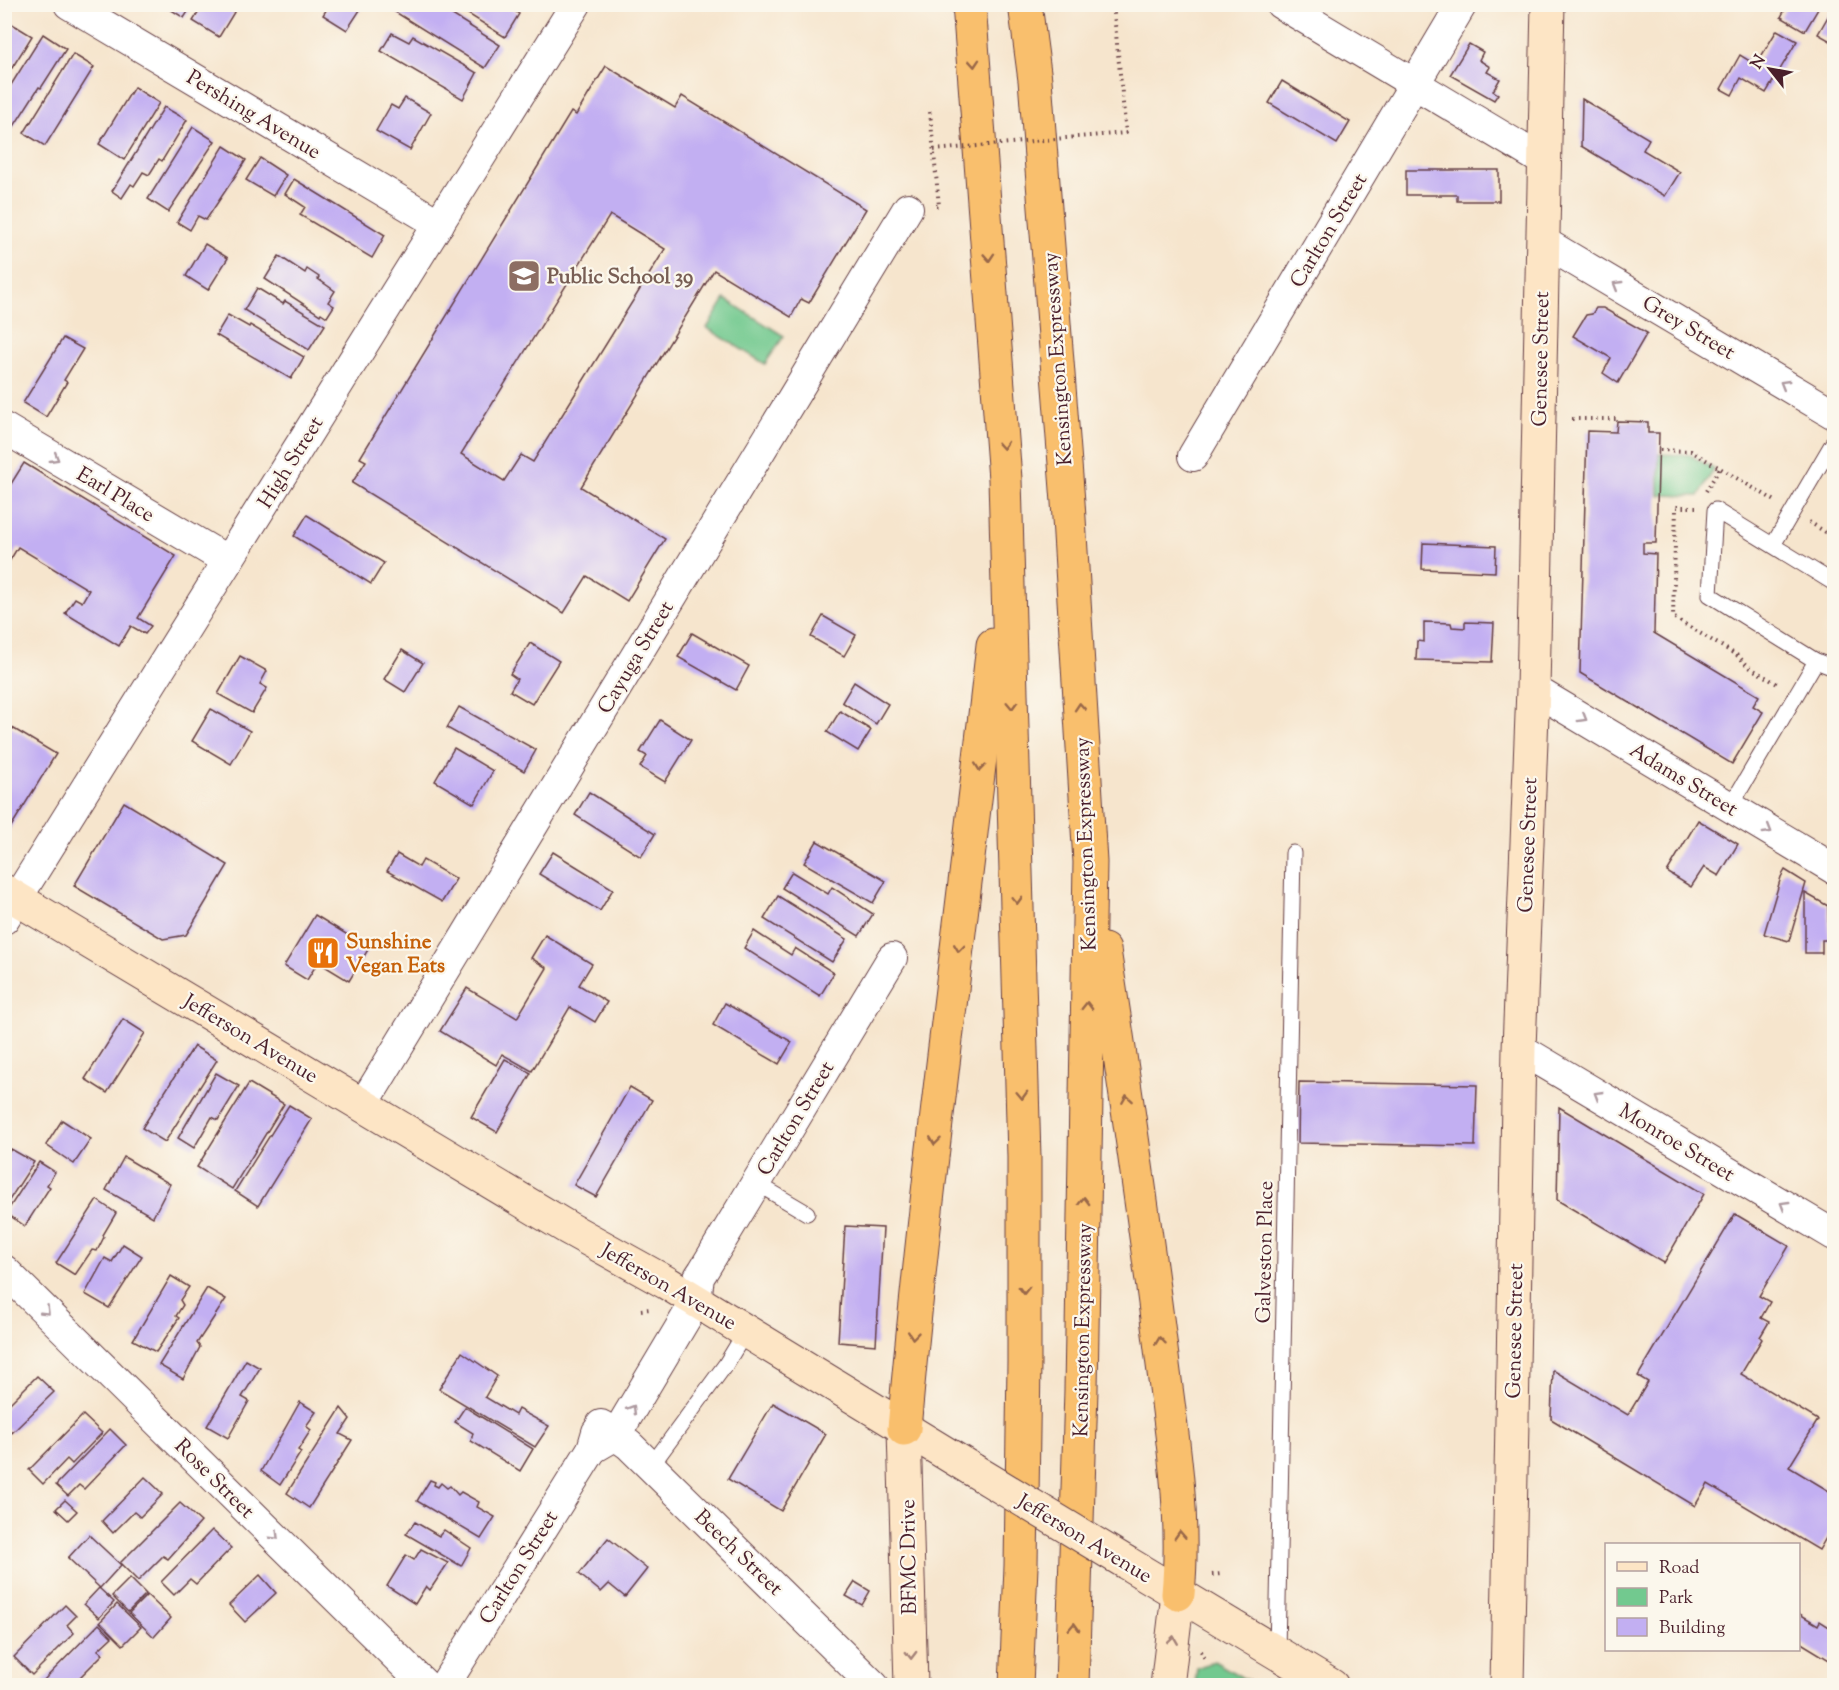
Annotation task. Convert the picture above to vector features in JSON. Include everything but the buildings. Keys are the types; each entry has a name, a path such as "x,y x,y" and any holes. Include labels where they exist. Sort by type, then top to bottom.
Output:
{"highway":[{"path":"969,4 1005,479 1024,1157 1021,1566 1016,1686"},
{"name":"Kensington Expressway","path":"1025,4 1035,80 1068,502 1090,862 1081,1378 1072,1686"},
{"path":"904,1429 925,1227 992,654 1005,479"},
{"path":"1090,862 1136,1156 1176,1471 1181,1557 1178,1594"}],"street":[{"name":"Pershing Avenue","path":"69,4 439,224"},
{"name":"High Street","path":"9,902 228,561 576,4"},
{"path":"1281,4 1545,162"},
{"name":"Carlton Street","path":"1193,456 1462,4"},
{"name":"Genesee Street","path":"1507,1686 1519,1048 1533,689 1548,4"},
{"name":"Cayuga Street","path":"363,1106 908,208"},
{"name":"Grey Street","path":"1542,241 1834,414"},
{"name":"Earl Place","path":"4,428 228,561"},
{"name":"Adams Street","path":"1533,689 1834,869"},
{"name":"Jefferson Avenue","path":"9,902 363,1106 568,1228 692,1290 746,1331 904,1429 1332,1686"},
{"name":"Carlton Street","path":"444,1686 692,1290 892,958"},
{"name":"Monroe Street","path":"1519,1048 1834,1235"},
{"name":"Rose Street","path":"4,1270 426,1686"},
{"name":"BFMC Drive","path":"904,1429 911,1686"},
{"name":"Beech Street","path":"602,1436 629,1445 874,1686"},
{"path":"1167,1686 1178,1594"}],"lane":[{"path":"1773,545 1834,441"},
{"path":"1834,583 1715,510 1710,595 1816,661 1834,668"},
{"path":"1730,807 1816,661"},
{"name":"Galveston Place","path":"1277,1652 1293,852"},
{"path":"756,1183 807,1213"},
{"path":"651,1466 726,1364 746,1331"}],"path":[{"path":"934,150 1126,133 1113,4"},
{"path":"930,112 939,206"},
{"path":"1572,418 1620,419"},
{"path":"1660,450 1691,451 1783,506"},
{"path":"1720,468 1696,508 1676,507 1673,617 1738,656 1749,667 1782,687"},
{"path":"1809,522 1834,537"},
{"path":"6,849 8,857"},
{"path":"641,1310 650,1309"},
{"path":"1212,1575 1221,1574"},
{"path":"1251,1679 1252,1686"}],"green space":[{"path":"725,299 784,336 765,364 707,328"},
{"path":"1659,454 1690,455 1714,469 1699,496 1659,495"},
{"path":"1214,1661 1255,1685 1195,1685 1197,1668"}],"place":[{"name":"Public School 39","path":"524,276"},
{"name":"Sunshine Vegan Eats","path":"323,953"}]}
